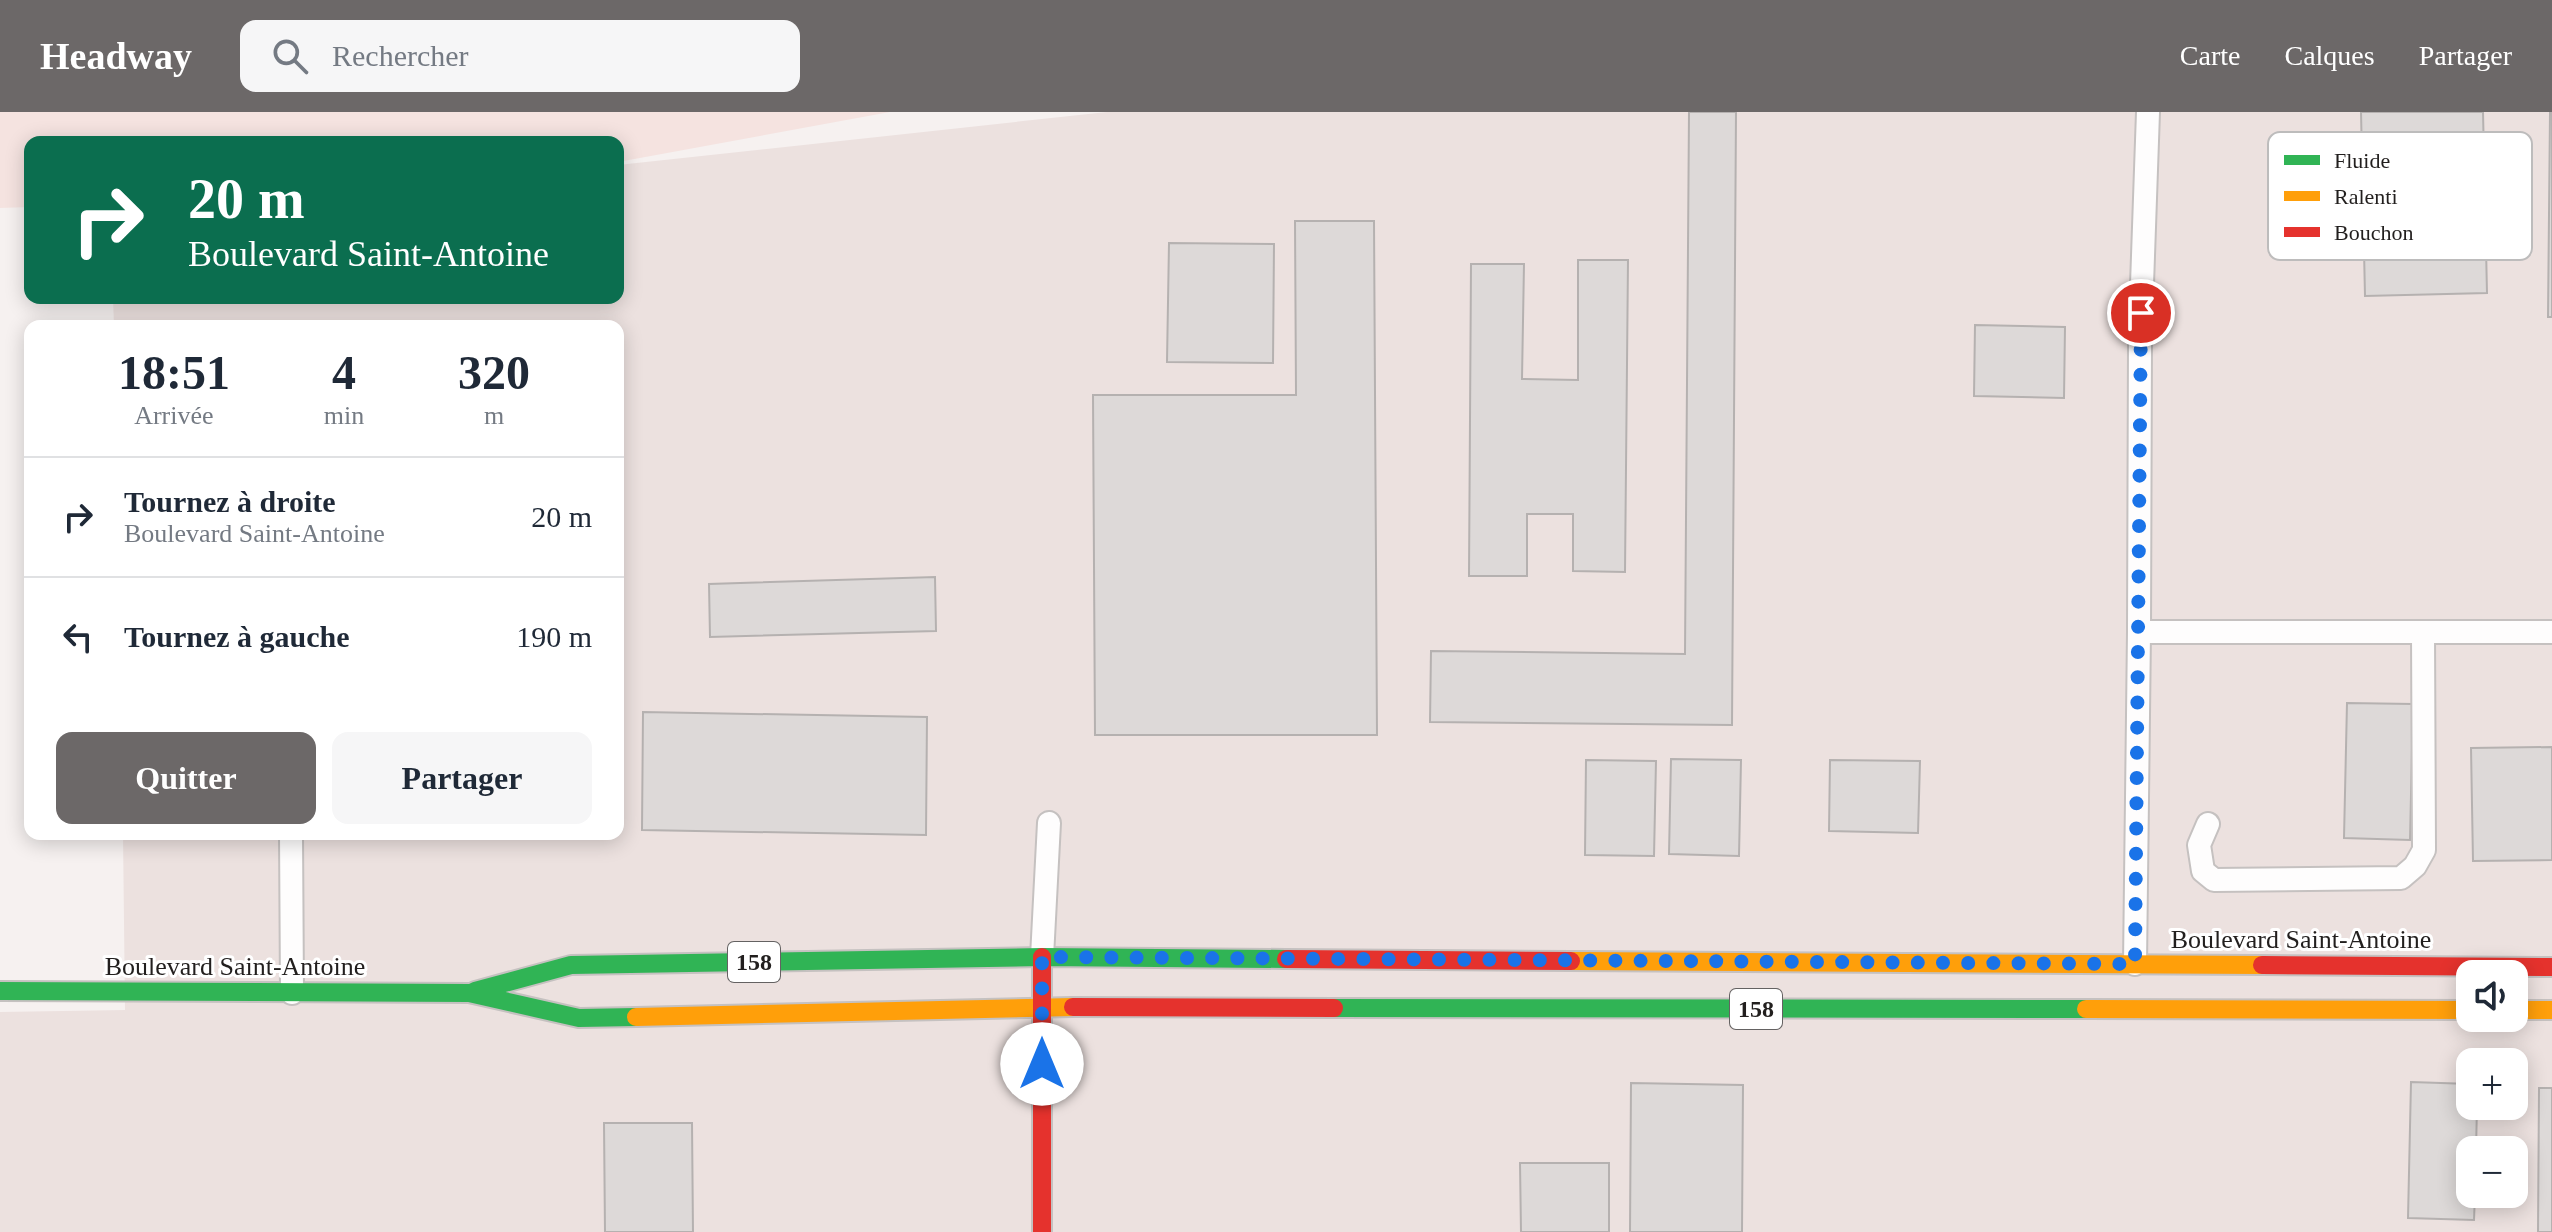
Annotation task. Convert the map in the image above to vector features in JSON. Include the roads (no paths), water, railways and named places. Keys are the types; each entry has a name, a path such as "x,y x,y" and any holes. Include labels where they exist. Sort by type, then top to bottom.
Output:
{"main road":[{"name":"Boulevard Saint-Antoine","path":"469,993 571,965 1042,957 2552,967"},
{"path":"1042,957 1042,1232"},
{"name":"Boulevard Saint-Antoine","path":"0,991 469,993 579,1018 1043,1007 2456,1010"},
{"path":"2528,1010 2552,1010"}],"lane":[{"path":"2135,964 2140,342 2148,112"},
{"path":"2139,632 2552,632"},
{"path":"2208,824 2199,845 2203,871 2214,880 2401,878 2415,866 2424,850 2423,632"},
{"path":"1042,957 1049,823"},
{"path":"291,840 292,993"}]}
